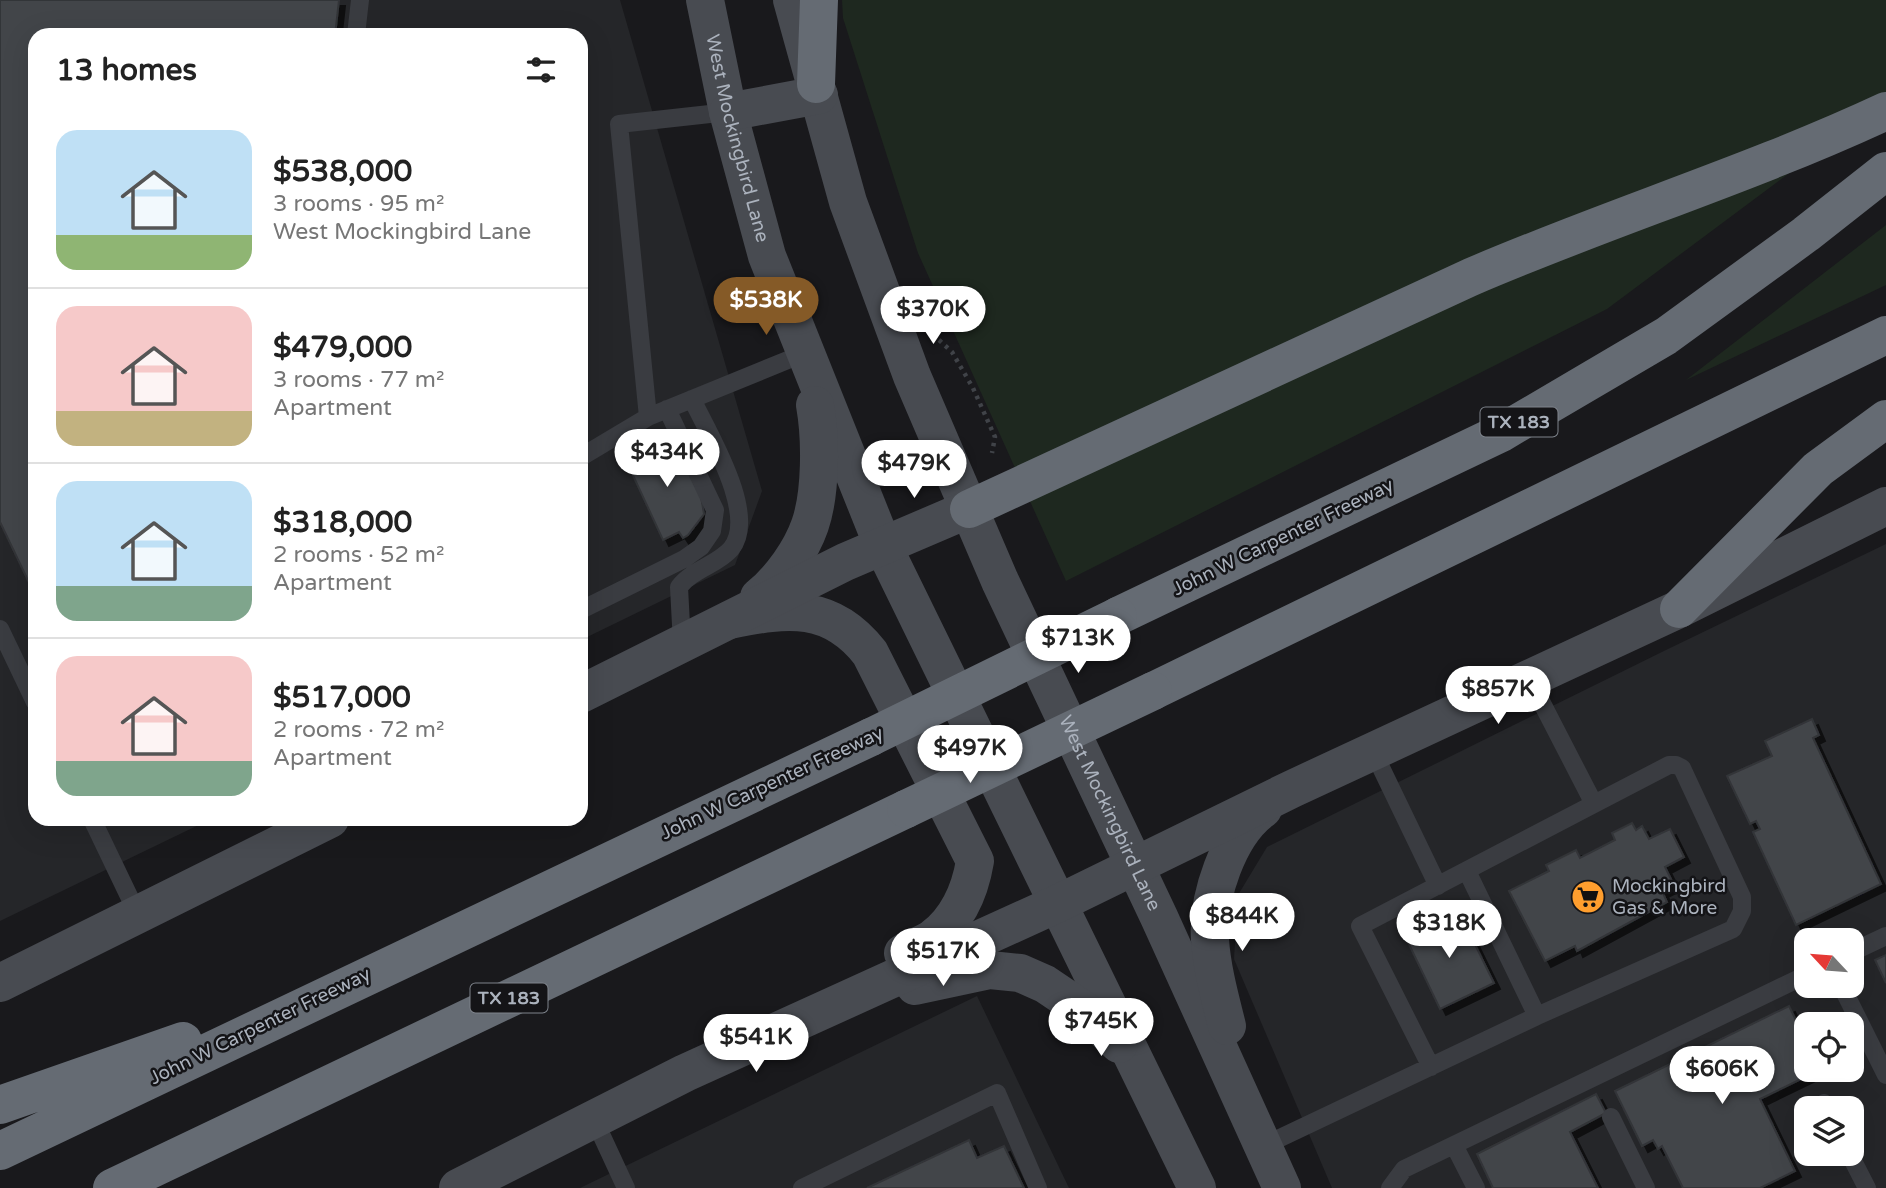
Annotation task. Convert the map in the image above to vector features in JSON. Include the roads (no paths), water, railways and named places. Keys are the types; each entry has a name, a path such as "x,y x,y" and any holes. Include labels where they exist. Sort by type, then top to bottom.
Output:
{"highway":[{"path":"818,90 819,0"},
{"path":"969,509 1535,249 1784,155 1886,111"},
{"name":"John W Carpenter Freeway","path":"0,1151 871,737 1501,433 1666,336 1807,234 1886,171"},
{"name":"TX 183","path":"112,1188 1153,691 1886,335"},
{"path":"1679,609 1818,470 1886,419"},
{"path":"0,1105 94,1070 332,991"},
{"path":"130,1188 192,1150"}],"main road":[{"name":"West Mockingbird Lane","path":"792,0 848,202 879,291 969,509 1282,1188"},
{"name":"West Mockingbird Lane","path":"705,9 728,112 767,256 883,546 1197,1188"},
{"path":"728,112 818,90"},
{"path":"730,620 765,592 780,575 794,557 810,524 818,479 817,417 805,353"},
{"path":"475,1184 685,1073 1059,902 1292,789 1679,609 1886,506"},
{"path":"588,691 845,562 969,509"},
{"path":"730,620 787,611 811,614 836,622 855,634 870,653 975,861 972,880 961,908 933,937 886,961 802,1020"},
{"path":"1258,1134 1218,990 1210,938 1214,905 1229,849 1253,816 1292,789"},
{"path":"0,983 138,915 304,826"},
{"path":"802,1020 934,980 990,970 1020,973 1045,984 1085,1011 1109,1032 1142,1074"}],"lane":[{"path":"357,28 360,0"},
{"path":"648,417 619,124 728,112"},
{"path":"588,453 648,417 805,353"},
{"path":"682,644 679,587 692,573 731,548 738,534 740,514 736,493 692,399"},
{"path":"588,607 684,559 701,547 712,531 715,510 667,409"},
{"path":"0,629 28,687"},
{"path":"1529,678 1594,804"},
{"path":"1373,751 1438,886"},
{"path":"1258,1134 1432,1067 1537,1016 1733,929 1742,911 1742,897 1682,768 1669,765 1360,926 1432,1067"},
{"path":"95,826 138,915"},
{"path":"1467,871 1537,1016"},
{"path":"1864,947 1886,936"},
{"path":"1390,1188 1404,1169 1794,981"},
{"path":"1848,998 1886,1075"},
{"path":"802,1188 997,1093 1038,1188"},
{"path":"1611,1117 1646,1188"},
{"path":"594,1119 626,1188"},
{"path":"1454,1145 1476,1188"},
{"path":"1856,1166 1867,1188"}],"place":[{"name":"Mockingbird Gas & More","path":"1588,897"}]}
